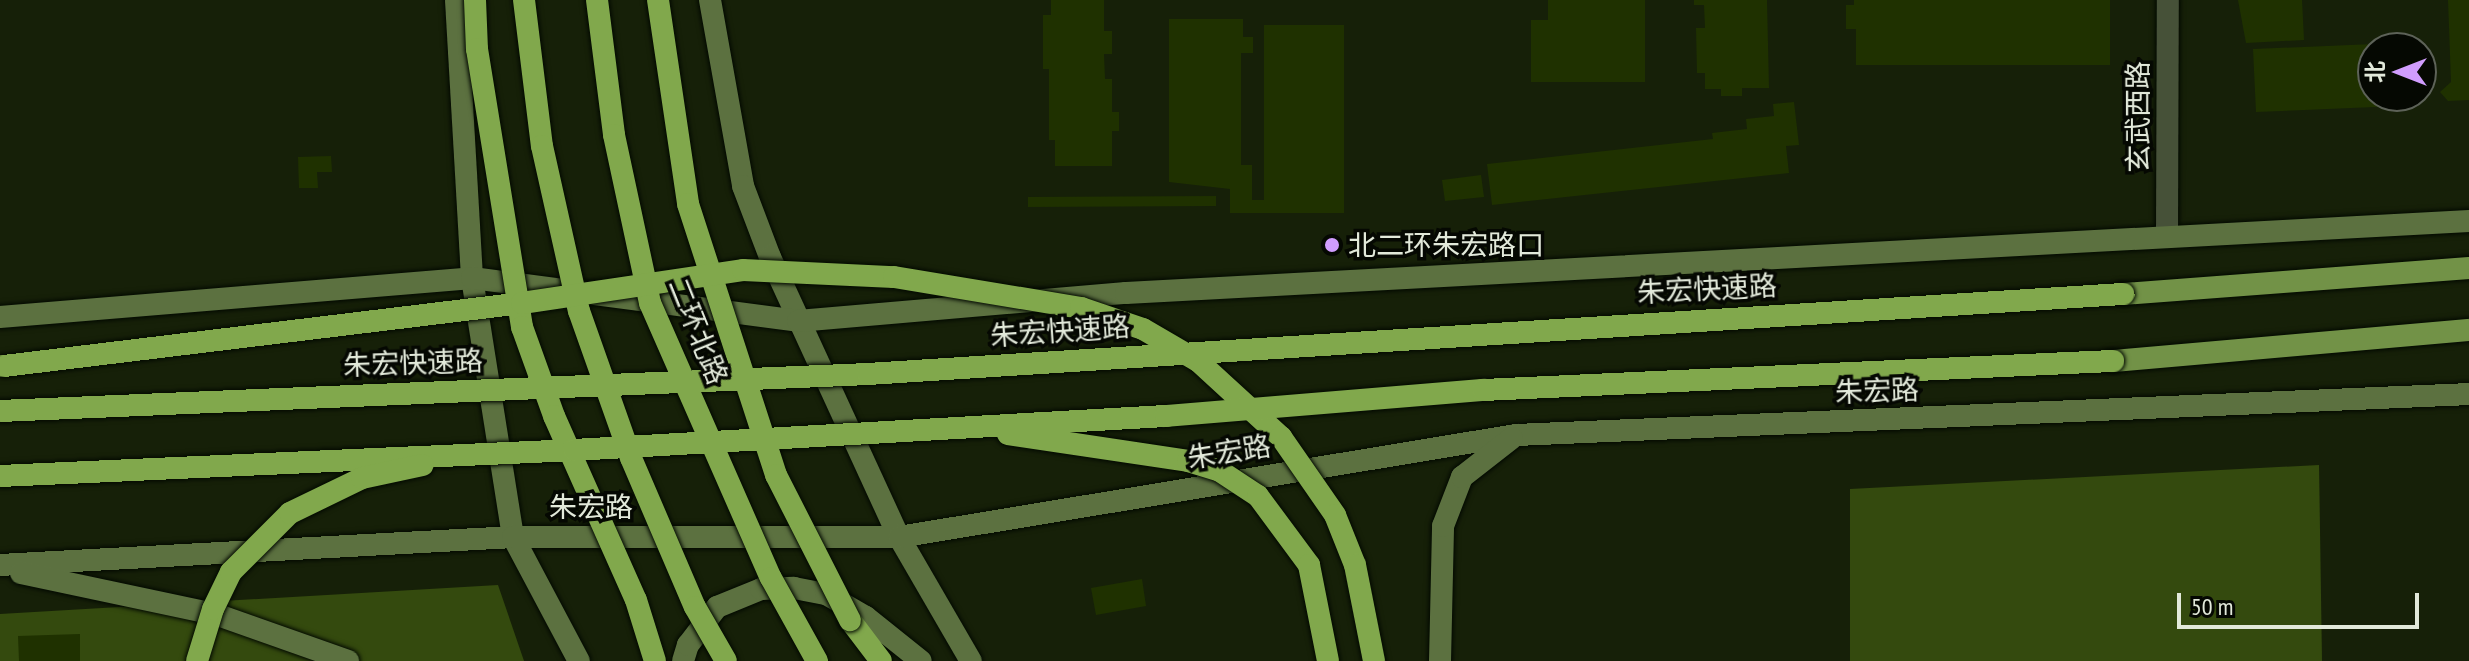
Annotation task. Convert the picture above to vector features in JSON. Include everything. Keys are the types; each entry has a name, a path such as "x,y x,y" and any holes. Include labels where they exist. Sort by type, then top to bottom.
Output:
{"highway":[{"path":"475,0 477,49 522,327 554,416 636,600 655,661"},
{"path":"524,0 542,146 579,311 631,458 695,607 726,661"},
{"name":"二环北路","path":"597,0 614,135 650,303 771,578 817,661"},
{"path":"658,0 688,204 776,475 850,620 881,661"},
{"path":"0,367 522,303 743,270 894,277 1081,308 1143,329 1198,361 1281,437 1335,515 1355,565 1374,661"},
{"name":"朱宏快速路","path":"0,411 868,374 2123,294"},
{"path":"0,476 971,427 1483,390 2113,361"},
{"path":"971,427 1220,471 1258,496 1309,565 1328,661"},
{"path":"197,661 231,572 290,513 362,478 486,453"}],"main road":[{"path":"456,0 472,278 513,537 579,661"},
{"path":"710,0 743,186 798,321 899,537 971,661"},
{"path":"0,317 472,278 798,321 1126,293 2167,234 2469,221"},
{"path":"2123,294 2469,268"},
{"path":"2113,361 2469,330"},
{"name":"朱宏路","path":"0,567 513,537 899,537 1516,435 2469,394"},
{"path":"1440,661 1443,526 1462,477 1516,435"},
{"path":"0,567 218,615 348,661"},
{"path":"683,661 688,645 717,607 761,589 794,588 840,602 921,661"}],"street":[{"name":"玄武西路","path":"2167,234 2168,0"}],"green space":[{"path":"2319,465 2322,661 1850,661 1850,489"},
{"path":"498,585 524,661 0,661 0,614"}],"building":[{"path":"1051,0 1104,0 1104,31 1112,31 1112,54 1104,54 1105,79 1112,79 1112,112 1119,112 1119,131 1112,131 1112,166 1055,166 1055,140 1049,140 1049,69 1043,69 1043,15 1051,15"},
{"path":"1548,0 1645,0 1645,82 1531,82 1531,20 1548,20"},
{"path":"1694,0 1767,0 1769,88 1742,88 1742,96 1721,96 1721,89 1705,89 1705,73 1697,73 1696,28 1705,28 1704,5 1694,5"},
{"path":"1854,0 2110,0 2110,65 1856,65 1856,29 1846,29 1846,5 1854,5"},
{"path":"2238,0 2302,0 2304,40 2246,43"},
{"path":"2448,0 2469,0 2469,100 2448,101 2440,92 2451,82"},
{"path":"1169,19 1243,19 1243,37 1253,37 1253,53 1241,53 1241,165 1252,165 1252,200 1264,200 1264,25 1344,25 1344,213 1230,213 1230,189 1169,182"},
{"path":"2357,45 2357,108 2256,112 2253,49"},
{"path":"1794,102 1799,145 1786,146 1789,173 1492,205 1487,164 1713,139 1712,133 1747,129 1746,119 1774,116 1773,104"},
{"path":"331,156 332,172 317,172 318,188 299,188 298,157"},
{"path":"1481,175 1484,197 1445,201 1442,180"},
{"path":"1216,196 1216,206 1028,207 1028,197"},
{"path":"1142,579 1146,606 1096,615 1091,588"},
{"path":"80,634 80,661 19,661 18,636"}],"place":[{"name":"北二环朱宏路口","path":"1332,245"}]}
